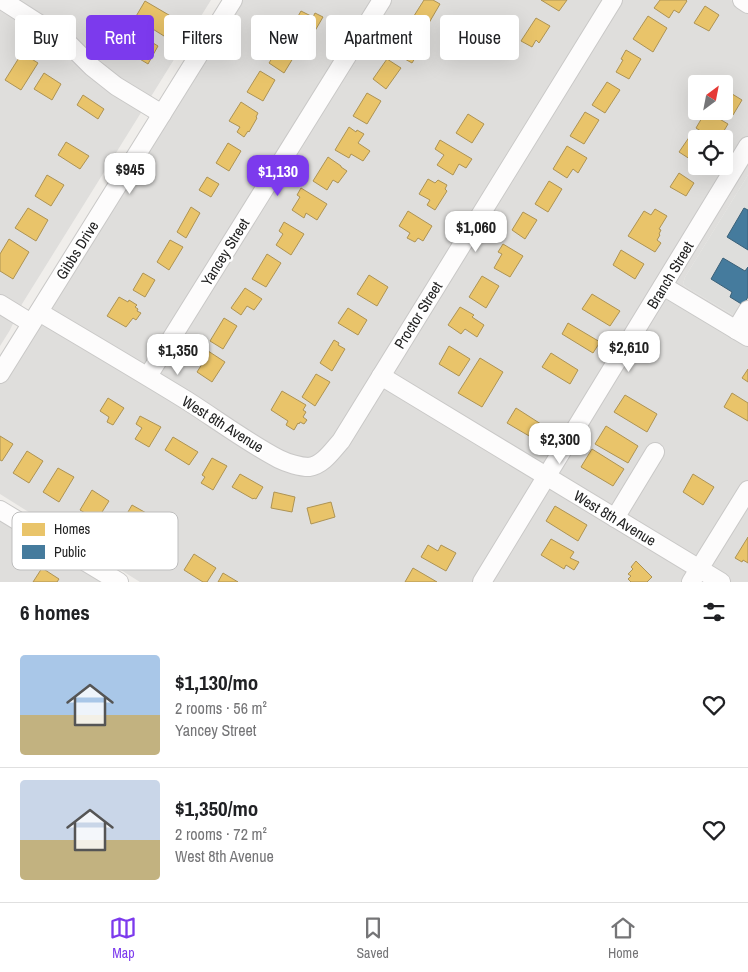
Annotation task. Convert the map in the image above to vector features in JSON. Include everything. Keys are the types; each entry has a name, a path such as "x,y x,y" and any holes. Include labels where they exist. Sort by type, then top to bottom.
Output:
{"street":[{"path":"2,0 61,38 116,86 162,114"},
{"name":"Gibbs Drive","path":"0,374 233,0"},
{"name":"Yancey Street","path":"148,376 382,0"},
{"name":"Proctor Street","path":"308,467 318,464 341,441 613,0"},
{"path":"742,0 748,4"},
{"name":"Branch Street","path":"482,582 748,146"},
{"path":"663,286 742,333 748,310"},
{"name":"West 8th Avenue","path":"0,304 35,317 148,376 281,460 308,467"},
{"name":"West 8th Avenue","path":"381,376 616,518 695,575 721,582"},
{"path":"616,518 655,452"},
{"path":"695,575 748,490"},
{"path":"0,510 12,518"},
{"path":"95,570 111,580"}],"shaded area":[{"path":"0,0 211,0 202,15 164,15 164,60 174,60 22,304 0,346"},
{"path":"239,0 731,0 748,11 748,175 685,277 683,284 748,324 748,582 140,582 121,570 178,570 178,512 29,512 0,494 0,384 202,60 241,60 241,15 230,15"},
{"path":"748,175 748,324 683,284 685,277"},
{"path":"0,516 12,524 12,570 86,570 105,582 0,582"}],"building: Homes":[{"path":"424,0 433,0 440,4 430,21 430,15 415,15"},
{"path":"541,0 567,0 559,11"},
{"path":"660,0 687,1 679,13 674,10 669,18 654,8"},
{"path":"145,1 169,15 164,15 164,36 154,30 154,15 137,15"},
{"path":"705,6 719,15 709,31 694,23"},
{"path":"301,11 309,15 299,15"},
{"path":"315,13 323,17 316,29"},
{"path":"648,16 667,28 653,52 633,39"},
{"path":"536,18 550,26 539,43 536,40 532,47 521,41"},
{"path":"154,44 158,46 154,53"},
{"path":"626,50 641,59 629,79 616,72"},
{"path":"18,60 33,60 38,63 21,90 5,80"},
{"path":"141,60 150,60 148,64"},
{"path":"271,60 292,60 284,73 269,63"},
{"path":"386,60 401,68 386,89 373,79"},
{"path":"260,71 275,80 263,101 247,92"},
{"path":"44,73 61,84 52,100 34,89"},
{"path":"607,82 620,90 605,113 592,105"},
{"path":"367,93 381,101 367,124 353,116"},
{"path":"733,94 742,100 733,115"},
{"path":"83,95 104,109 98,119 77,105"},
{"path":"241,102 258,113 249,132 244,137 237,132 240,127 229,121"},
{"path":"585,112 599,120 584,144 570,136"},
{"path":"468,114 484,124 472,143 456,133"},
{"path":"701,120 721,120 728,124 724,130 699,130 696,128"},
{"path":"349,127 356,132 357,130 364,134 358,143 370,151 363,161 351,154 349,158 335,150"},
{"path":"688,139 688,158 679,152"},
{"path":"440,140 472,159 466,168 459,164 453,175 437,165 444,155 435,149"},
{"path":"66,142 89,156 80,169 58,155"},
{"path":"228,143 241,151 229,171 216,163"},
{"path":"567,146 587,158 578,173 573,169 567,178 553,169"},
{"path":"328,157 347,171 338,183 333,180 327,190 313,181"},
{"path":"679,173 694,183 686,196 670,187"},
{"path":"47,175 64,185 51,206 35,196"},
{"path":"207,177 219,184 211,197 199,190"},
{"path":"428,179 435,183 438,180 447,185 445,189 447,191 435,210 427,205 430,200 419,194"},
{"path":"549,181 562,189 548,212 535,204"},
{"path":"301,188 327,204 317,220 306,213 304,218 292,210 300,197 297,195"},
{"path":"191,207 200,213 186,238 177,232"},
{"path":"28,208 48,220 36,241 15,228"},
{"path":"655,209 667,216 659,229 661,230 657,240 661,243 655,252 628,236 644,211 651,215"},
{"path":"408,211 432,226 423,241 418,238 415,242 407,238 410,233 399,226"},
{"path":"523,212 537,220 525,239 512,230"},
{"path":"284,222 304,234 291,255 276,245 283,234 279,231"},
{"path":"9,239 29,252 13,279 0,271 0,254"},
{"path":"170,240 183,247 169,270 157,262"},
{"path":"503,244 523,256 510,277 494,268 502,254 498,252"},
{"path":"621,250 644,264 635,279 613,265"},
{"path":"267,254 281,263 266,287 252,279"},
{"path":"143,273 155,280 145,297 133,290"},
{"path":"369,275 388,287 377,306 357,294"},
{"path":"482,276 499,286 486,308 469,297"},
{"path":"245,288 262,299 254,310 247,306 241,315 231,308"},
{"path":"592,294 620,311 610,326 582,309"},
{"path":"119,297 137,305 135,307 138,309 137,311 141,313 136,320 133,318 126,327 107,316"},
{"path":"460,307 474,315 472,317 484,325 477,337 465,329 461,334 448,325"},
{"path":"348,308 367,320 358,335 338,323"},
{"path":"224,318 237,326 223,349 210,341"},
{"path":"568,323 600,342 593,353 562,334"},
{"path":"334,340 345,349 332,371 320,363"},
{"path":"449,346 470,359 459,376 439,364"},
{"path":"205,349 225,362 212,382 197,372 204,361 199,358"},
{"path":"551,353 578,370 570,384 542,367"},
{"path":"480,358 503,372 482,407 458,393"},
{"path":"748,369 748,382 742,378"},
{"path":"316,374 330,382 315,406 302,397"},
{"path":"282,391 306,405 303,410 306,412 303,417 307,420 304,424 298,423 294,430 286,425 288,421 271,410"},
{"path":"732,393 748,403 748,421 724,407"},
{"path":"625,395 657,414 647,432 614,412"},
{"path":"108,398 124,408 113,425 107,422 109,417 100,411"},
{"path":"516,408 544,426 536,440 507,423"},
{"path":"140,416 161,427 149,447 135,439 142,428 136,424"},
{"path":"606,426 638,446 628,463 595,444"},
{"path":"0,436 13,444 2,461 0,460"},
{"path":"173,437 198,452 189,465 165,450"},
{"path":"592,449 624,469 613,486 581,467"},
{"path":"27,451 43,461 29,483 13,473"},
{"path":"212,458 227,466 213,490 201,483 205,477 202,475"},
{"path":"58,468 74,477 59,502 43,492"},
{"path":"240,474 263,487 256,499 232,487"},
{"path":"693,474 714,487 703,505 683,492"},
{"path":"92,490 109,501 102,512 83,512 80,510"},
{"path":"274,492 295,497 292,512 271,508"},
{"path":"331,502 335,517 311,524 307,508"},
{"path":"132,505 144,512 128,512"},
{"path":"555,506 587,525 578,541 546,521"},
{"path":"748,537 748,563 735,558"},
{"path":"551,539 574,552 570,558 579,562 574,570 566,565 564,569 541,555"},
{"path":"428,545 438,551 441,545 456,553 446,571 421,557"},
{"path":"194,554 216,568 207,582 203,582 184,570"},
{"path":"636,561 652,577 647,582 631,582 628,579 631,576 628,574 633,569 631,567"},
{"path":"413,568 437,582 405,582"},
{"path":"41,570 45,570 59,579 57,582 33,582"},
{"path":"223,573 238,582 218,582"}],"building: Public":[{"path":"744,208 748,210 748,250 727,237"},
{"path":"723,258 745,271 748,267 748,297 743,305 730,297 732,292 711,279"}]}
